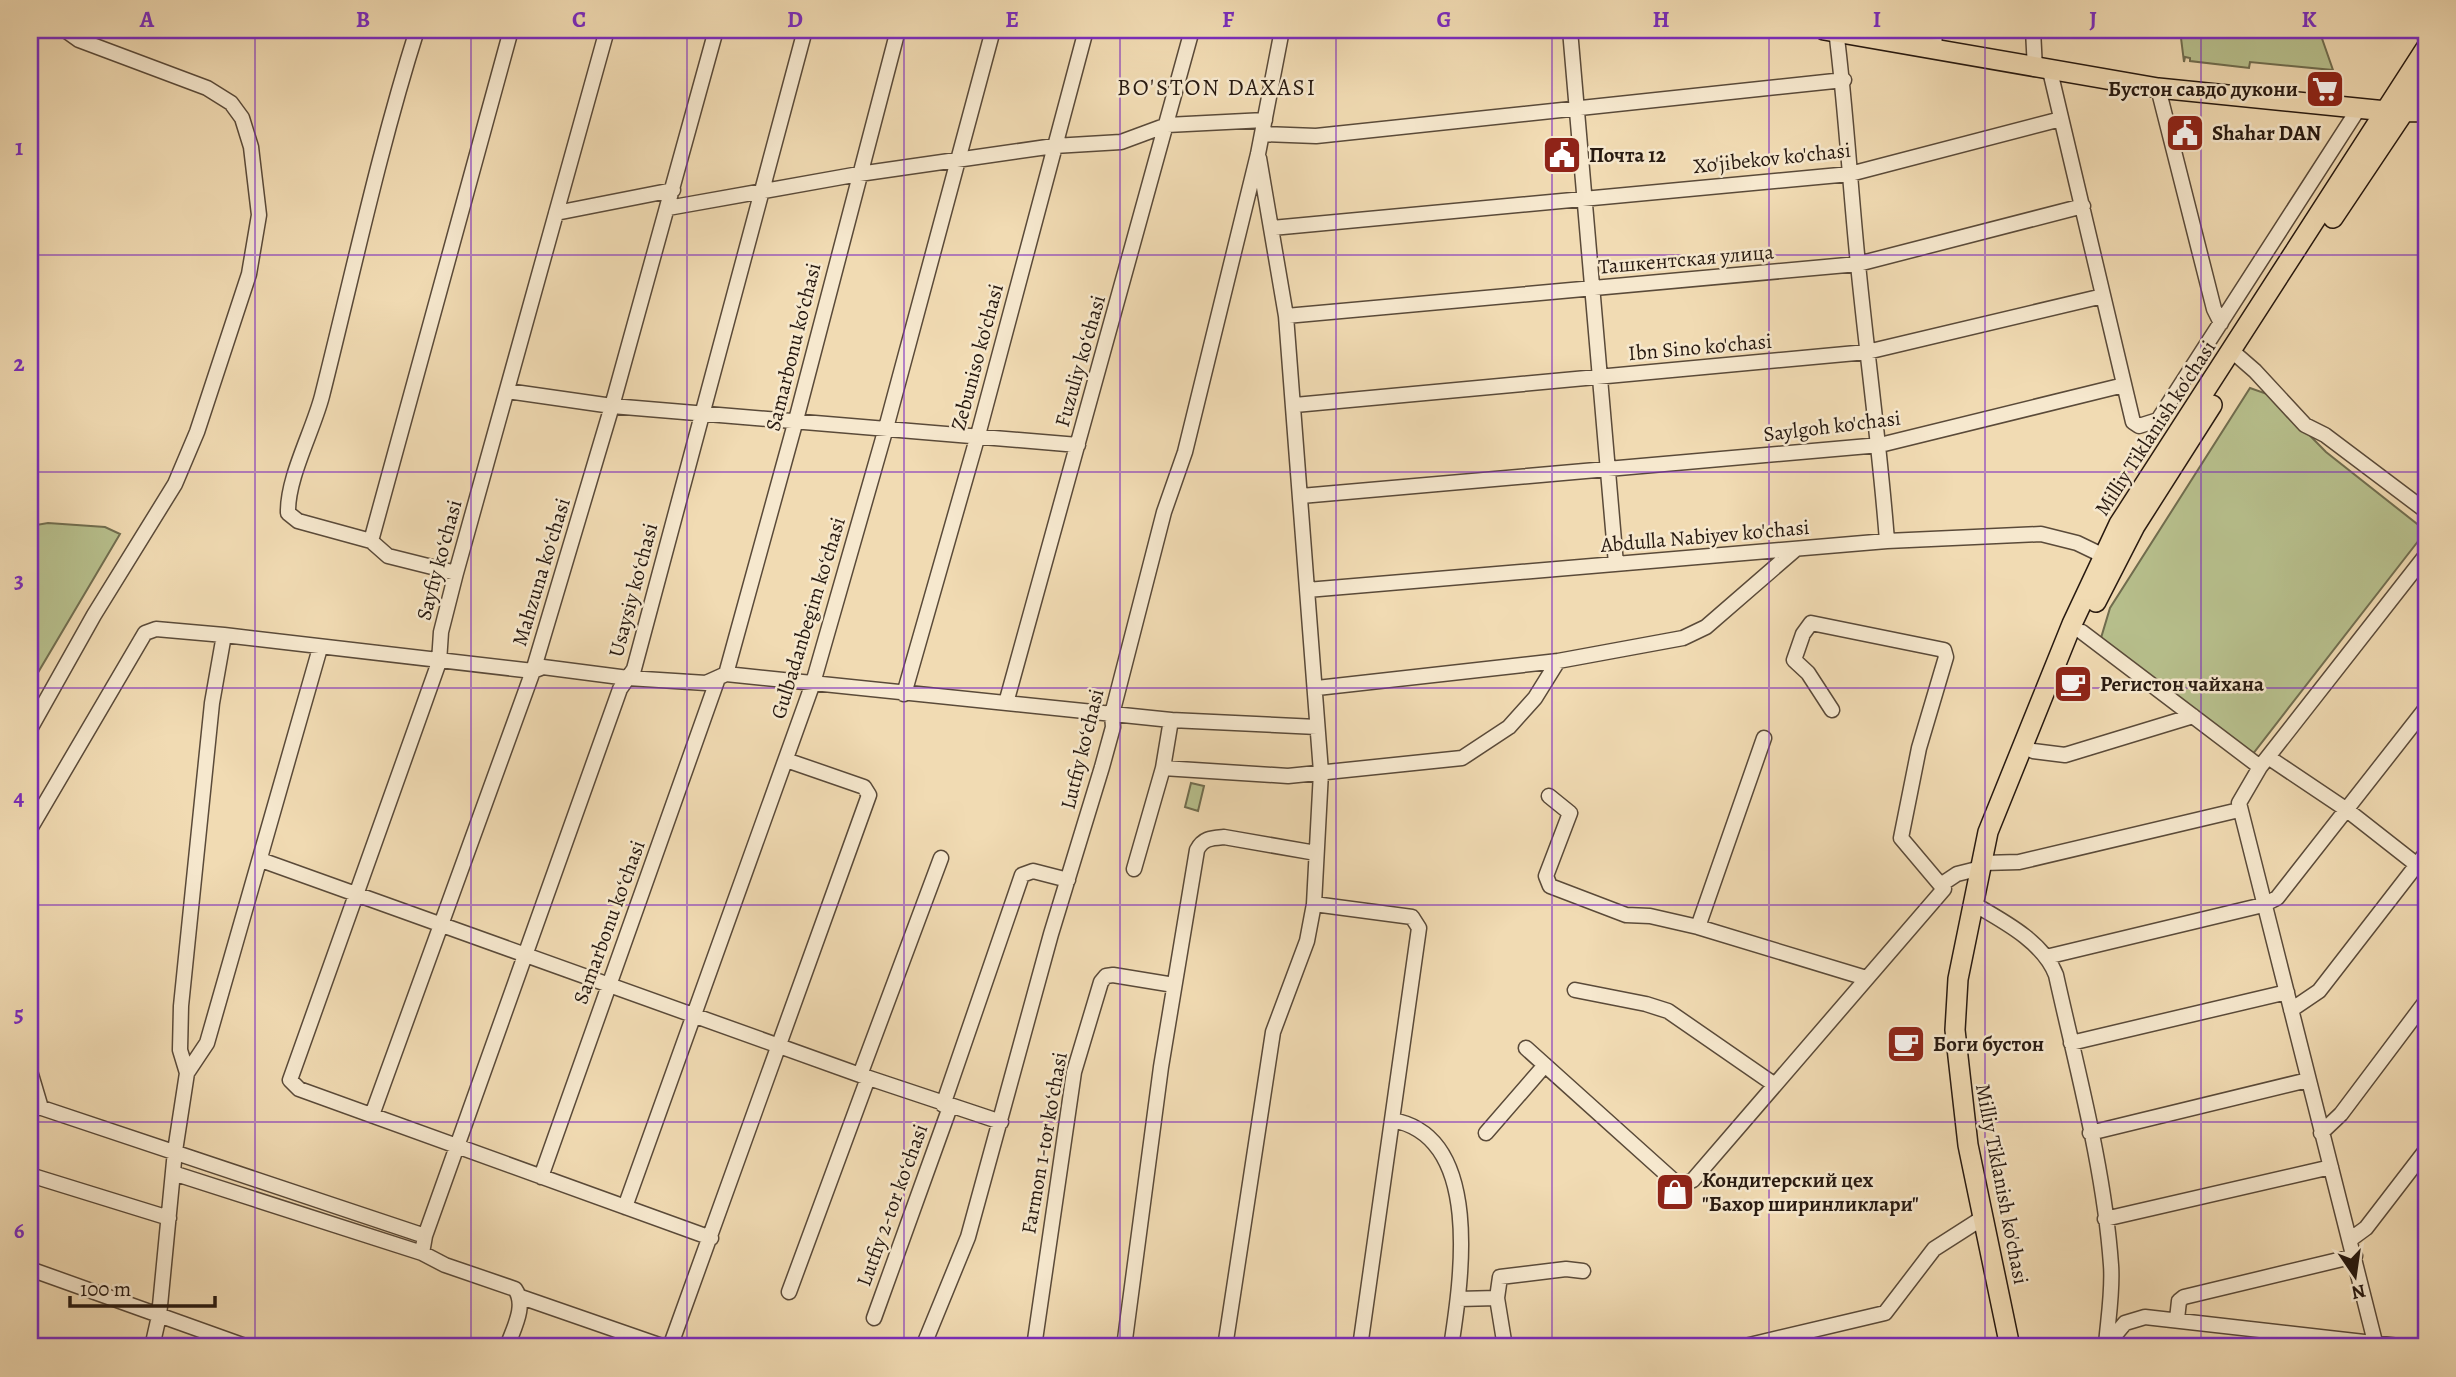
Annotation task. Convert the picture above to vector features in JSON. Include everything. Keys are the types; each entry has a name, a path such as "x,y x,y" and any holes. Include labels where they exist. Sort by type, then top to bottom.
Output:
{"main road":[{"path":"1832,30 1934,40 2042,70 2158,88 2386,111 2426,112"},
{"name":"Milliy Tiklanish ko'chasi","path":"1982,865 2000,835 2082,632 2135,526 2426,48"},
{"name":"Milliy Tiklanish ko'chasi","path":"2010,1347 1968,1145 1955,1030 1958,979 1988,832 2102,555 2119,524 2406,112 2426,79"}],"street":[{"path":"30,729 94,615 140,545 174,484 197,432 249,274 259,215 251,147 242,118 231,103 207,88 79,40 65,30"},
{"path":"417,30 366,209 321,398 288,508 290,517 298,522 371,541 388,556 456,573"},
{"path":"371,541 511,30"},
{"name":"Sayfiy koʻchasi","path":"372,1115 299,1089 291,1083 290,1076 439,662 441,632 456,573 607,30"},
{"name":"Mahzuna koʻchasi","path":"372,1115 533,671 612,406 716,30"},
{"name":"Usaysiy koʻchasi","path":"422,1253 425,1236 620,689 634,669 805,30"},
{"name":"Samarbonu koʻchasi","path":"541,1177 721,677 796,420 898,30"},
{"name":"Gulbadanbegim koʻchasi","path":"625,1207 813,683 886,428 993,30"},
{"name":"Zebuniso ko'chasi","path":"904,694 978,435 1086,30"},
{"name":"Fuzuliy koʻchasi","path":"1006,703 1192,30"},
{"name":"Lutfiy koʻchasi","path":"923,1347 968,1237 1113,727 1112,714 1164,512 1185,452 1258,154 1282,30"},
{"path":"1570,30 1616,564"},
{"path":"1832,30 1844,80 1858,264 1880,445 1886,541"},
{"path":"2032,30 2042,70 2061,120 2133,422 2143,426 2158,420 2359,108"},
{"path":"2421,30 2426,38"},
{"path":"668,208 762,189 859,174 1054,146 1121,142 1167,125 1263,127 1316,136 1844,80"},
{"path":"2158,88 2214,309 2221,323"},
{"name":"Xo'jibekov ko'chasi","path":"1272,228 1850,174 2061,120"},
{"path":"1225,1347 1273,1032 1307,941 1314,904 1321,772 1317,688 1286,316 1258,154"},
{"path":"556,213 673,190"},
{"name":"Ташкентская улица","path":"1286,316 1858,264 2083,206"},
{"name":"Ibn Sino ko'chasi","path":"1294,405 1867,352 2103,296"},
{"path":"2237,355 2305,425 2325,435 2426,511"},
{"name":"Saylgoh ko'chasi","path":"1301,496 1880,445 2124,385"},
{"path":"507,391 612,406 1079,444"},
{"name":"Abdulla Nabiyev ko'chasi","path":"1307,590 1886,541 2041,534 2077,543 2102,555"},
{"path":"1317,688 1558,661 1683,638 1706,626 1796,549"},
{"path":"2375,1342 2351,1238 2321,1133 2239,810 2241,795 2264,762 2426,555"},
{"path":"1526,1048 1674,1181 1683,1184 1693,1180 1866,978 1942,894 1942,884 1901,837 1919,748 1946,657 1944,650 1811,623 1802,634 1794,660 1808,673 1832,710"},
{"path":"30,829 145,634 156,628 533,671 543,667 628,678 706,683 721,677 813,683 1171,720 1317,727"},
{"path":"2082,632 2193,716 2264,762 2347,810 2421,869"},
{"path":"152,1347 159,1316 173,1173 187,1073 180,1050 181,1006 212,703 225,635"},
{"path":"187,1073 207,1043 320,648"},
{"path":"1163,768 1288,776 1462,758 1508,727 1535,698 1558,661"},
{"path":"2046,957 2263,905 2287,889 2426,708"},
{"path":"2033,751 2071,754 2193,716"},
{"path":"1134,869 1163,768 1171,720"},
{"path":"1698,927 1763,738"},
{"path":"670,1347 781,1046 869,795 864,787 786,760"},
{"path":"1549,796 1570,813 1546,876 1550,886 1626,915 1650,916 1698,927 1866,978"},
{"path":"1942,884 1957,873 1982,865 2019,862 2239,810"},
{"path":"1125,1347 1174,985 1200,842 1224,837 1316,853"},
{"path":"2291,1010 2319,991 2421,869 2426,853"},
{"path":"789,1292 941,858"},
{"path":"261,860 610,983 864,1077 1001,1122"},
{"name":"Lutfiy 2-tor koʻchasi","path":"874,1318 1022,876 1033,871 1068,880"},
{"path":"1972,903 2010,925 2046,957 2056,975 2091,1133 2112,1265 2105,1346"},
{"path":"1314,904 1412,917 1418,923 1360,1347"},
{"name":"Farmon 1-tor koʻchasi","path":"1034,1347 1074,1072 1101,982 1106,976 1114,975 1174,985"},
{"path":"1575,990 1668,1011 1775,1085"},
{"path":"2071,1043 2287,992"},
{"path":"2321,1133 2341,1114 2426,1001"},
{"path":"1486,1133 1545,1065"},
{"path":"30,1071 36,1106 425,1236"},
{"path":"2091,1133 2308,1080"},
{"path":"372,1115 711,1238"},
{"path":"1392,1120 1409,1123 1425,1133 1450,1171 1458,1199 1462,1242 1451,1347"},
{"path":"2351,1238 2366,1228 2426,1150"},
{"path":"2105,1219 2331,1167"},
{"path":"173,1173 422,1253 445,1265 515,1289 521,1297 665,1347"},
{"path":"30,1175 169,1218"},
{"path":"1741,1347 1885,1313 1934,1248 1984,1217"},
{"path":"2177,1319 2179,1301 2184,1297 2355,1256"},
{"path":"30,1269 248,1347"},
{"path":"1505,1347 1497,1298 1500,1277 1566,1269 1583,1271"},
{"path":"507,1347 521,1308 521,1297"},
{"path":"1458,1299 1497,1298"},
{"path":"2105,1346 2125,1324 2134,1319 2177,1319 2292,1340 2375,1342 2408,1347"}],"green space":[{"path":"2180,30 2319,30 2333,70 2250,62 2249,68 2190,61 2190,58 2185,57 2184,62"},
{"path":"2250,388 2270,395 2326,452 2426,531 2252,755 2101,638 2110,608"},
{"path":"48,523 105,527 120,534 30,686 30,526"},
{"path":"1191,783 1204,786 1198,811 1185,807"}],"place":[{"name":"Бустон савдо дукони","path":"2325,89"},
{"name":"Shahar DAN","path":"2185,133"},
{"name":"Почта 12","path":"1562,155"},
{"name":"Регистон чайхана","path":"2073,684"},
{"name":"Боги бустон","path":"1906,1044"},
{"name":"Кондитерский цех \"Бахор ширинликлари\"","path":"1675,1192"}],"district":[{"name":"BO'STON DAXASI","path":"1217,87"}]}
